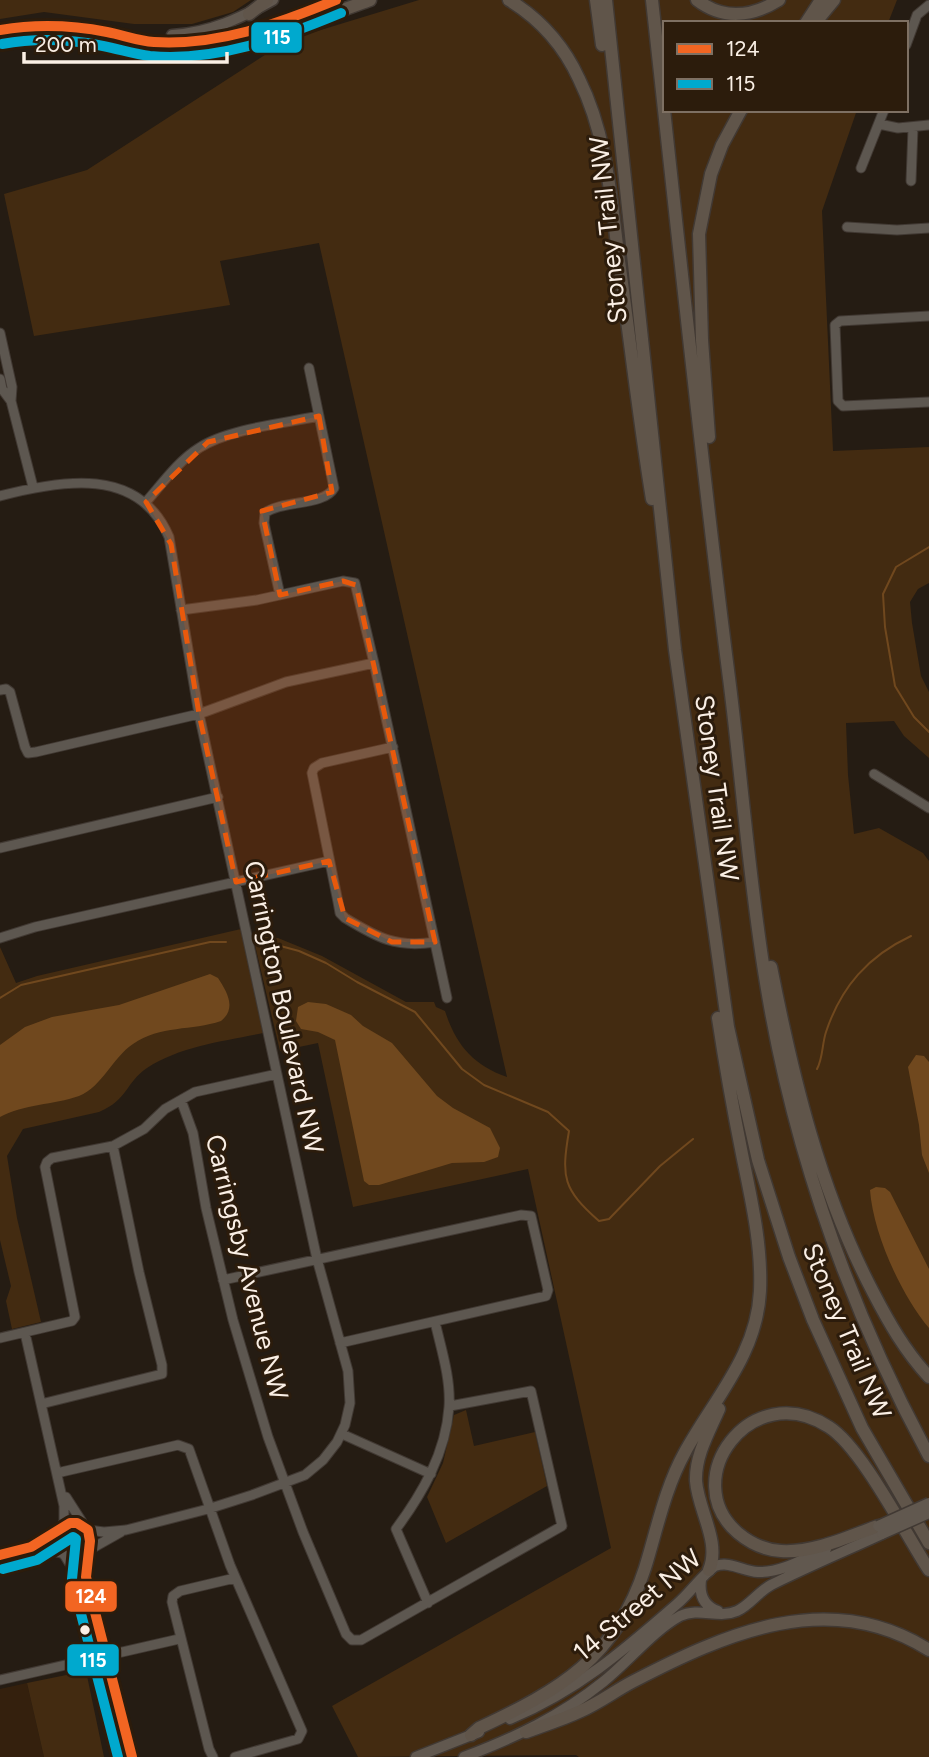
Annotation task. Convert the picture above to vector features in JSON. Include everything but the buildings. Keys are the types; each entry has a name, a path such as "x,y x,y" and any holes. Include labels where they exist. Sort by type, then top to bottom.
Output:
{"highway":[{"path":"249,14 267,0"},
{"path":"243,34 297,26 370,0"},
{"path":"509,0 546,29 571,64 587,97 601,144 609,184 645,455 675,650"},
{"path":"596,0 612,120 626,185"},
{"name":"Stoney Trail NW","path":"606,0 675,650 728,1027 758,1160 789,1257 836,1374 862,1428 929,1543"},
{"name":"Stoney Trail NW","path":"652,0 663,97"},
{"path":"697,0 720,12 739,15 758,12 779,0"},
{"path":"807,21 821,0"},
{"path":"816,21 834,0"},
{"name":"Stoney Trail NW","path":"665,112 766,987 793,1113 830,1234 879,1356 929,1456"},
{"path":"727,664 702,341 699,234 710,174 740,112"},
{"path":"695,795 696,841 726,1071 760,1255 760,1293 755,1321 744,1355 697,1463 697,1489 713,1548 713,1559 705,1575"},
{"path":"755,900 795,1079 838,1215 895,1334 929,1377"},
{"path":"879,1356 929,1438"},
{"path":"471,1735 479,1728 544,1696 569,1678 613,1635 639,1586 675,1471 733,1377"},
{"path":"880,1530 803,1550 769,1550 755,1545 733,1529 719,1504 716,1478 724,1452 740,1430 751,1422 775,1413 803,1415 831,1428 842,1438 868,1473 929,1570"},
{"path":"526,1732 581,1711 632,1682 715,1642 772,1624 814,1619 858,1623 885,1629 929,1650"}],"main road":[{"path":"122,35 165,36 199,32 230,23 274,0"},
{"path":"0,30 63,25 152,42 192,42 243,34 336,0"},
{"name":"14 Street NW","path":"464,1757 526,1732 588,1693 682,1615 698,1611 724,1614 743,1607 769,1586 929,1503"},
{"name":"14 Street NW","path":"416,1757 538,1707 591,1675 623,1651 692,1591 705,1575 722,1563 749,1571 772,1571 929,1513"},
{"path":"705,1575 701,1592 706,1603 710,1608 724,1614"},
{"path":"111,1728 119,1757"}],"street":[{"path":"908,39 916,15 929,5"},
{"path":"861,168 883,112"},
{"path":"879,124 913,128 929,125"},
{"path":"911,181 913,128"},
{"path":"847,227 897,230 929,228"},
{"path":"929,316 840,321 835,325 838,401 843,406 929,402"},
{"path":"1,339 12,387 10,401"},
{"path":"280,594 264,515 270,509 326,496 332,492 334,482 309,368"},
{"path":"0,379 2,389 10,401 33,487"},
{"path":"0,496 33,487 75,483 110,486 132,493 146,502 187,457 208,442 319,416"},
{"name":"Carrington Boulevard NW","path":"86,1528 104,1532 126,1530 208,1509 305,1475 330,1452 342,1434 351,1394 348,1371 317,1259 199,714 169,537 158,515 146,502"},
{"path":"181,610 280,594 343,580 355,583 446,998"},
{"path":"0,690 6,689 14,699 27,753 199,714 286,682 374,663"},
{"path":"393,747 325,762 314,768 312,779 329,861 341,913 345,918 391,942 435,942"},
{"path":"874,774 929,808"},
{"path":"0,848 218,797"},
{"path":"0,938 35,927 329,861"},
{"path":"0,1338 72,1321 75,1317 45,1167 47,1161 113,1146 144,1129 165,1109 195,1092 277,1074"},
{"name":"Carringsby Avenue NW","path":"181,1100 193,1133 206,1208 244,1360 284,1483 346,1634 352,1640 361,1640 428,1603"},
{"path":"41,1404 162,1374 113,1146"},
{"path":"223,1280 521,1215 531,1216 548,1290 546,1296 340,1343"},
{"path":"435,1322 445,1364 450,1406 431,1474 418,1500 396,1529 428,1603 562,1527 531,1391 450,1406"},
{"path":"25,1333 65,1514 57,1543 73,1569 81,1591 132,1757"},
{"path":"342,1434 431,1474"},
{"path":"58,1476 183,1445 188,1449 235,1578 302,1731 298,1739 235,1757"},
{"path":"58,1476 92,1542 88,1551 86,1577 111,1728"},
{"path":"0,1555 31,1547 70,1523 86,1528"},
{"name":"Carrington Boulevard NW","path":"88,1551 126,1530"},
{"path":"0,1563 44,1550 77,1558 88,1551"},
{"path":"213,1757 179,1639 173,1596 180,1591 235,1578"},
{"path":"0,1680 179,1639"}],"highlighted area":[{"path":"319,416 332,492 262,511 280,595 343,581 356,585 435,942 392,942 345,918 329,861 236,882 199,714 171,544 146,502 208,442"}],"shaded area":[{"path":"0,0 251,0 233,12 192,24 134,24 44,12 0,19"},
{"path":"419,0 897,0 889,21 663,21 663,112 856,112 822,211 833,451 929,447 929,583 918,589 910,602 921,676 929,692 929,758 904,736 894,721 846,723 854,834 879,828 923,853 929,861 929,1757 358,1757 332,1706 611,1548 528,1169 353,1207 318,1043 280,1051 254,941 257,936 278,938 322,956 406,1002 434,1002 436,1007 445,1011 460,1044 467,1052 475,1060 507,1077 319,243 220,261 230,305 34,336 4,194 87,170 288,40"},
{"path":"241,929 262,1018 263,1033 174,1054 147,1068 134,1079 116,1102 99,1112 23,1129 7,1156 17,1218 41,1322 12,1329 6,1301 11,1286 0,1240 0,947 16,983"},
{"path":"210,974 218,978 229,1000 229,1011 221,1021 165,1031 143,1038 119,1057 95,1086 79,1096 0,1117 0,1045 25,1027 52,1017 119,1005"},
{"path":"308,1002 326,1004 351,1015 363,1026 392,1043 437,1096 490,1128 500,1148 498,1157 484,1162 452,1163 379,1185 369,1185 364,1181 335,1040 318,1032 301,1029 296,1021 298,1007"},
{"path":"916,1055 924,1056 929,1062 929,1173 922,1155 908,1067"},
{"path":"876,1187 890,1192 929,1269 929,1328 908,1299 890,1263 872,1207 870,1190"},
{"path":"466,1410 474,1446 535,1432 547,1486 446,1543 427,1497 443,1463 454,1415"},
{"path":"74,1530 82,1533 85,1541 82,1549 74,1552 66,1549 63,1541 66,1533"},
{"path":"86,1671 104,1757 44,1757 27,1683"},
{"path":"27,1683 44,1757 0,1757 0,1689"}],"waterway":[{"path":"929,547 896,567 883,594 885,627 895,686 914,717 929,732"},
{"path":"817,1069 832,1016 848,987 869,963 911,936"},
{"path":"0,998 21,985 210,942 226,942"},
{"path":"273,944 299,951 326,963 415,1012 462,1069 484,1085 548,1112 569,1131 565,1172 572,1191 599,1221 609,1219 660,1166 693,1139"}],"transit line":[{"name":"124","path":"0,30 40,26 67,27 148,41 201,40 247,32 336,0"},
{"name":"115","path":"2,44 40,40 65,41 150,56 199,55 224,52 272,39 341,13"},
{"name":"124","path":"0,1555 31,1547 70,1523 77,1523 88,1530 90,1541 86,1577 132,1757"},
{"name":"115","path":"3,1569 37,1560 73,1537 76,1539 72,1579 118,1757"}]}
